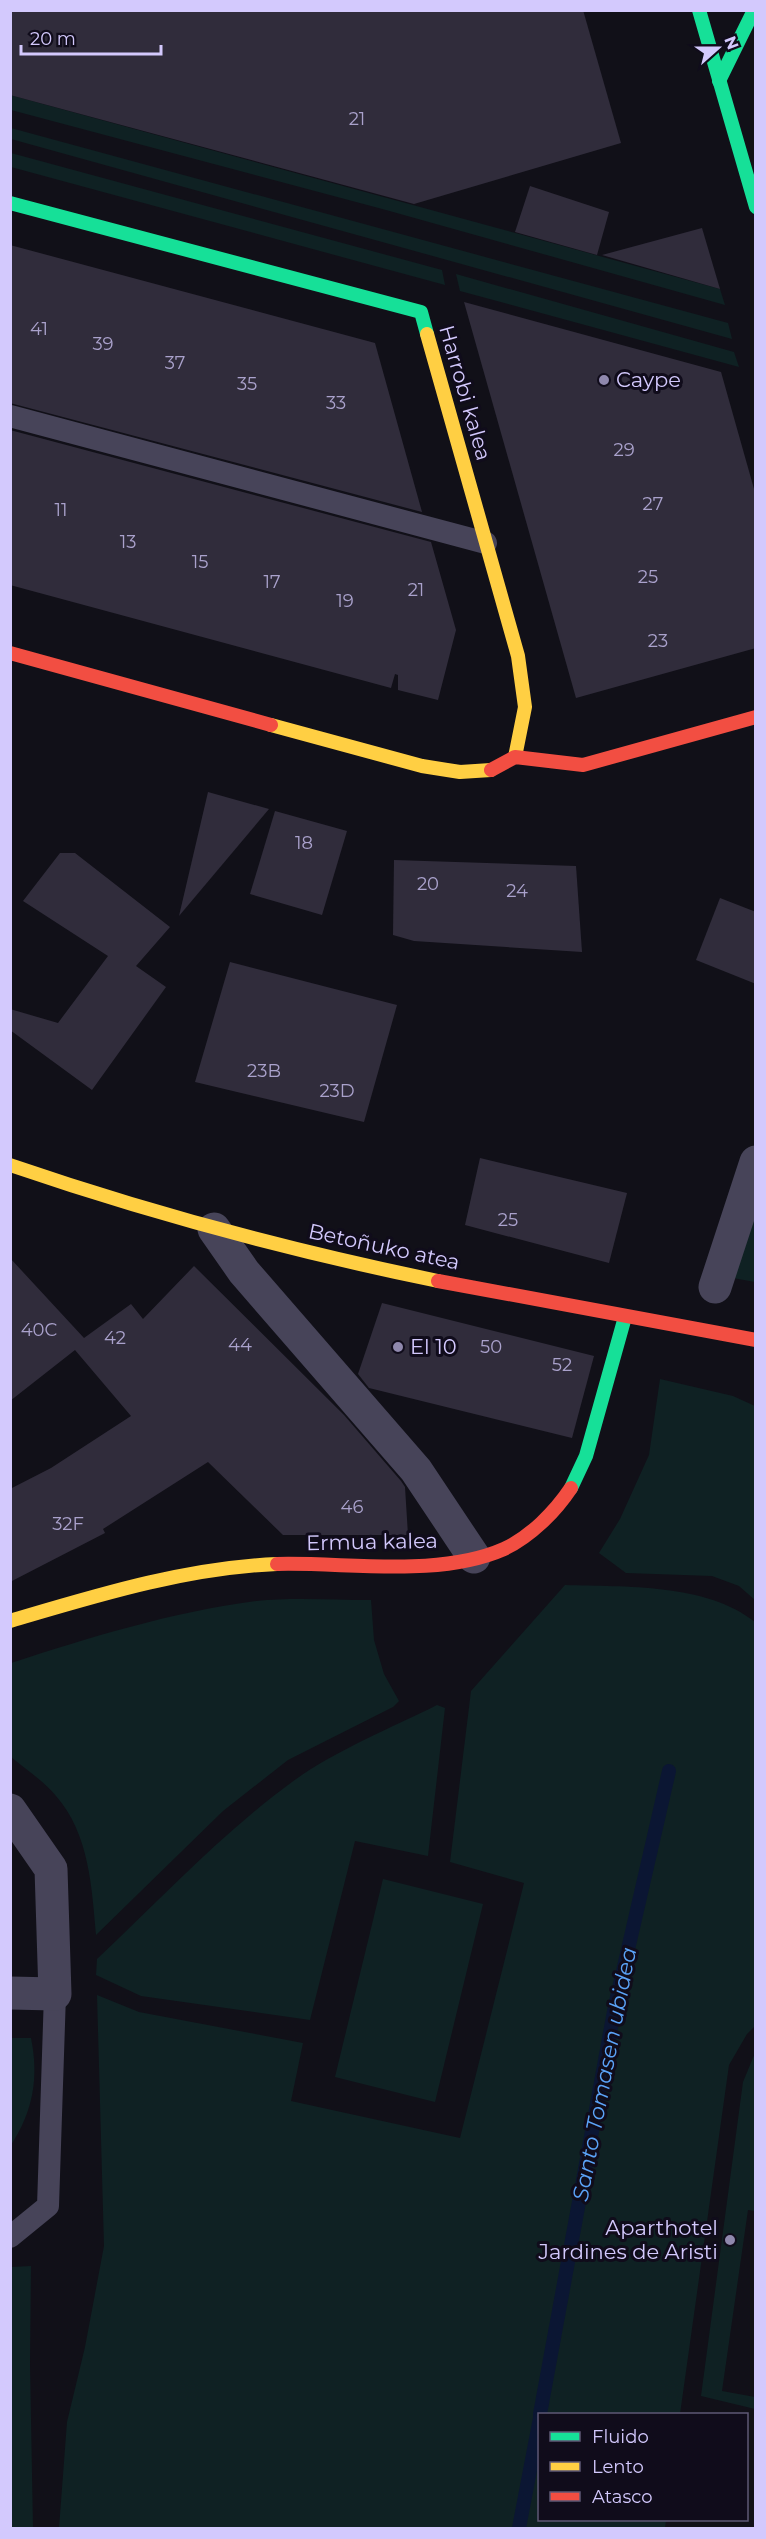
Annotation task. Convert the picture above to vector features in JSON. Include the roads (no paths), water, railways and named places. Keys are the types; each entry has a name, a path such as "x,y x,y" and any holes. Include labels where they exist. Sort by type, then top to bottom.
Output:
{"street":[{"path":"699,10 756,207"},
{"path":"719,81 754,10"},
{"name":"Harrobi kalea","path":"10,203 421,312 518,656 525,707 515,757"},
{"path":"10,653 422,766 460,772 490,771 515,757 583,765 756,717"},
{"path":"715,1287 756,1162"},
{"name":"Betoñuko atea","path":"10,1164 83,1191 214,1229 350,1263 625,1317 756,1340"},
{"path":"214,1229 243,1272 416,1470 474,1557"},
{"name":"Ermua kalea","path":"10,1622 189,1573 236,1567 307,1564 418,1566 474,1557 505,1549 524,1536 553,1510 569,1492 583,1467 625,1317"},
{"path":"10,1810 51,1869 55,1994 10,1994"}],"lane":[{"path":"10,416 486,543"},
{"path":"10,2237 48,2206 55,1994"}],"waterway":[{"name":"Santo Tomasen ubidea","path":"540,2413 615,2006 669,1771"},
{"name":"Santo Tomasen ubidea","path":"519,2528 538,2428"}],"place":[{"name":"Caype","path":"604,380"},
{"name":"El 10","path":"398,1347"},
{"name":"Aparthotel Jardines de Aristi","path":"730,2240"}]}
